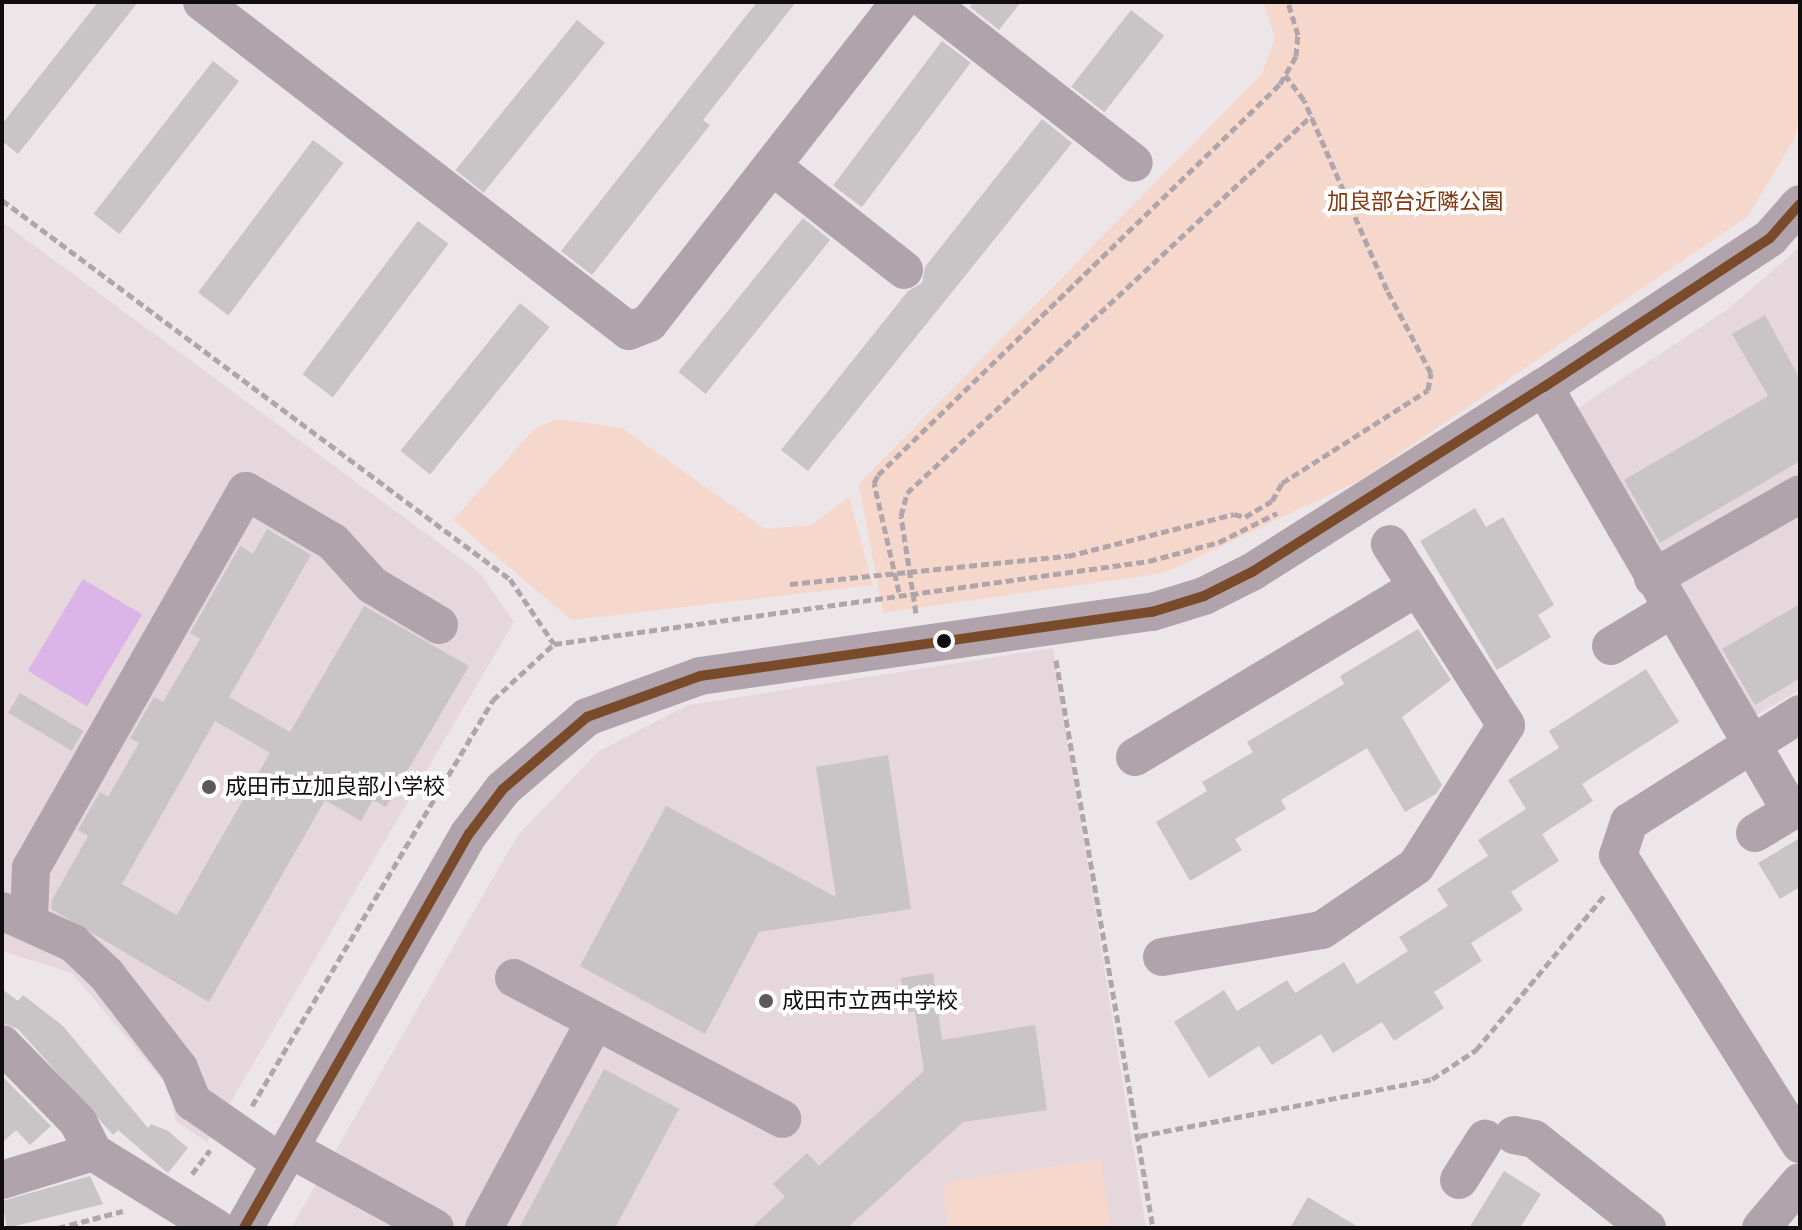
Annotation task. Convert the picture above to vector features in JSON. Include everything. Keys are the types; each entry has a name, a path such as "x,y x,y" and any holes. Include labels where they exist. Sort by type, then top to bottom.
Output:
{"street":[{"path":"216,6 629,331 649,323 900,2"},
{"path":"928,2 1134,163"},
{"path":"772,166 904,270"},
{"path":"244,1228 469,834 503,789 587,717 700,676 1152,612 1204,596 1252,572 1544,387 1770,238 1800,204"},
{"path":"1544,387 1748,745 1796,808 1755,833"},
{"path":"435,1228 286,1156 193,1102 179,1068 106,974 73,943 16,915 31,868 246,491 333,542 372,585 439,625"},
{"path":"1611,646 1662,594 1800,494"},
{"path":"1162,957 1322,930 1416,866 1506,725 1509,708 1418,587 1390,544"},
{"path":"1135,757 1418,587"},
{"path":"1800,714 1629,822 1618,855 1628,876 1800,1144"},
{"path":"514,978 782,1119"},
{"path":"484,1228 595,1021"},
{"path":"2,1044 78,1122 93,1152 216,1228"},
{"path":"1459,1180 1499,1137 1534,1139 1623,1221"},
{"path":"2,1180 93,1152"},
{"path":"1761,1228 1800,1182"}],"path":[{"path":"899,592 874,483 878,475 1285,75 1298,35 1288,2"},
{"path":"790,584 1068,556 1234,514 1245,517 1272,501 1282,483 1428,390 1431,373 1387,290 1311,116 1285,75"},
{"path":"918,592 901,516 907,493 1311,116"},
{"path":"2,200 510,579 554,644"},
{"path":"1050,627 1140,1136 1153,1228"},
{"path":"1140,1136 1406,1088 1457,1065 1611,887 1628,876"}],"shaded area":[{"name":"成田市立加良部小学校","path":"2,222 480,573 514,622 207,1142 176,1121 169,1088 72,973 2,951"},
{"path":"1800,247 1800,690 1751,718 1572,412 1728,309"},
{"path":"83,579 142,615 87,706 28,671"},
{"name":"成田市立西中学校","path":"1053,648 1146,1228 291,1228 518,835 599,751 688,705"}],"green space":[{"name":"加良部台近隣公園","path":"1263,2 1800,2 1800,117 1793,141 1748,216 1359,481 1164,573 883,613 859,484 1262,74 1275,37"},
{"path":"556,419 622,428 765,529 811,525 849,497 873,585 572,620 453,520 534,429"},
{"path":"1100,1159 1111,1228 948,1228 942,1191 950,1182"}],"building":[{"path":"98,2 138,2 18,154 2,141 2,124"},
{"path":"757,2 796,2 703,120 710,125 592,275 561,251"},
{"path":"973,2 1021,2 999,30 970,7"},
{"path":"1131,10 1164,36 1104,112 1071,86"},
{"path":"577,20 605,43 484,193 456,170"},
{"path":"942,41 971,63 862,207 833,186"},
{"path":"213,61 239,81 120,234 94,214"},
{"path":"1042,119 1072,143 808,471 781,450 908,291 922,283 925,267"},
{"path":"313,140 343,163 228,315 198,293"},
{"path":"803,218 830,240 706,394 678,372"},
{"path":"418,221 448,244 333,397 302,374"},
{"path":"520,303 550,327 430,475 400,451"},
{"path":"1765,315 1800,379 1800,461 1660,543 1624,480 1768,396 1732,334"},
{"path":"1475,508 1486,527 1503,517 1554,605 1538,615 1551,637 1497,670 1420,541"},
{"path":"267,529 311,555 229,697 290,732 364,606 469,666 386,807 373,800 361,821 325,800 209,1002 51,909 52,900 88,836 78,830 100,792 108,797 139,743 130,738 154,697 163,702 200,639 190,633 240,546 253,554","holes":["215,721 270,753 177,915 122,884"]},
{"path":"1800,604 1800,678 1755,705 1722,649"},
{"path":"1418,629 1451,680 1402,717 1442,785 1436,794 1405,812 1367,748 1281,800 1286,809 1235,839 1242,850 1190,881 1156,822 1207,791 1202,782 1253,752 1247,742 1344,684 1340,676"},
{"path":"1646,669 1679,722 1582,784 1593,801 1542,834 1559,861 1511,892 1523,910 1471,943 1482,961 1434,992 1444,1008 1394,1041 1382,1022 1333,1053 1321,1034 1272,1065 1259,1046 1209,1078 1174,1022 1224,990 1237,1011 1287,980 1295,993 1344,962 1357,984 1408,951 1399,937 1448,906 1437,889 1488,856 1478,840 1526,809 1508,780 1559,748 1549,731"},
{"path":"20,693 83,731 72,751 8,713"},
{"path":"888,755 911,909 759,932 705,1034 580,966 666,806 836,897 816,767"},
{"path":"1800,838 1800,887 1780,899 1758,863"},
{"path":"933,973 942,1040 1035,1025 1047,1110 963,1122 847,1228 751,1228 785,1197 773,1184 807,1153 819,1166 924,1071 915,1011 906,1013 901,978"},
{"path":"2,989 18,1001 23,995 63,1026 148,1128 151,1124 168,1131 188,1148 168,1173 118,1130 113,1135 18,1029 2,1023"},
{"path":"604,1069 679,1109 615,1228 519,1228"},
{"path":"2,1076 51,1126 30,1145 16,1130 2,1143"},
{"path":"1504,1171 1541,1194 1520,1228 1469,1228"},
{"path":"90,1176 103,1204 7,1228 2,1201"},
{"path":"1308,1197 1360,1228 1290,1228"}],"transit line":[{"path":"244,1228 469,834 503,789 587,717 700,676 1152,612 1204,596 1252,572 1544,387 1770,238 1800,204"}],"place":[{"name":"成田市立加良部小学校","path":"209,787"},
{"name":"成田市立西中学校","path":"766,1001"}]}
